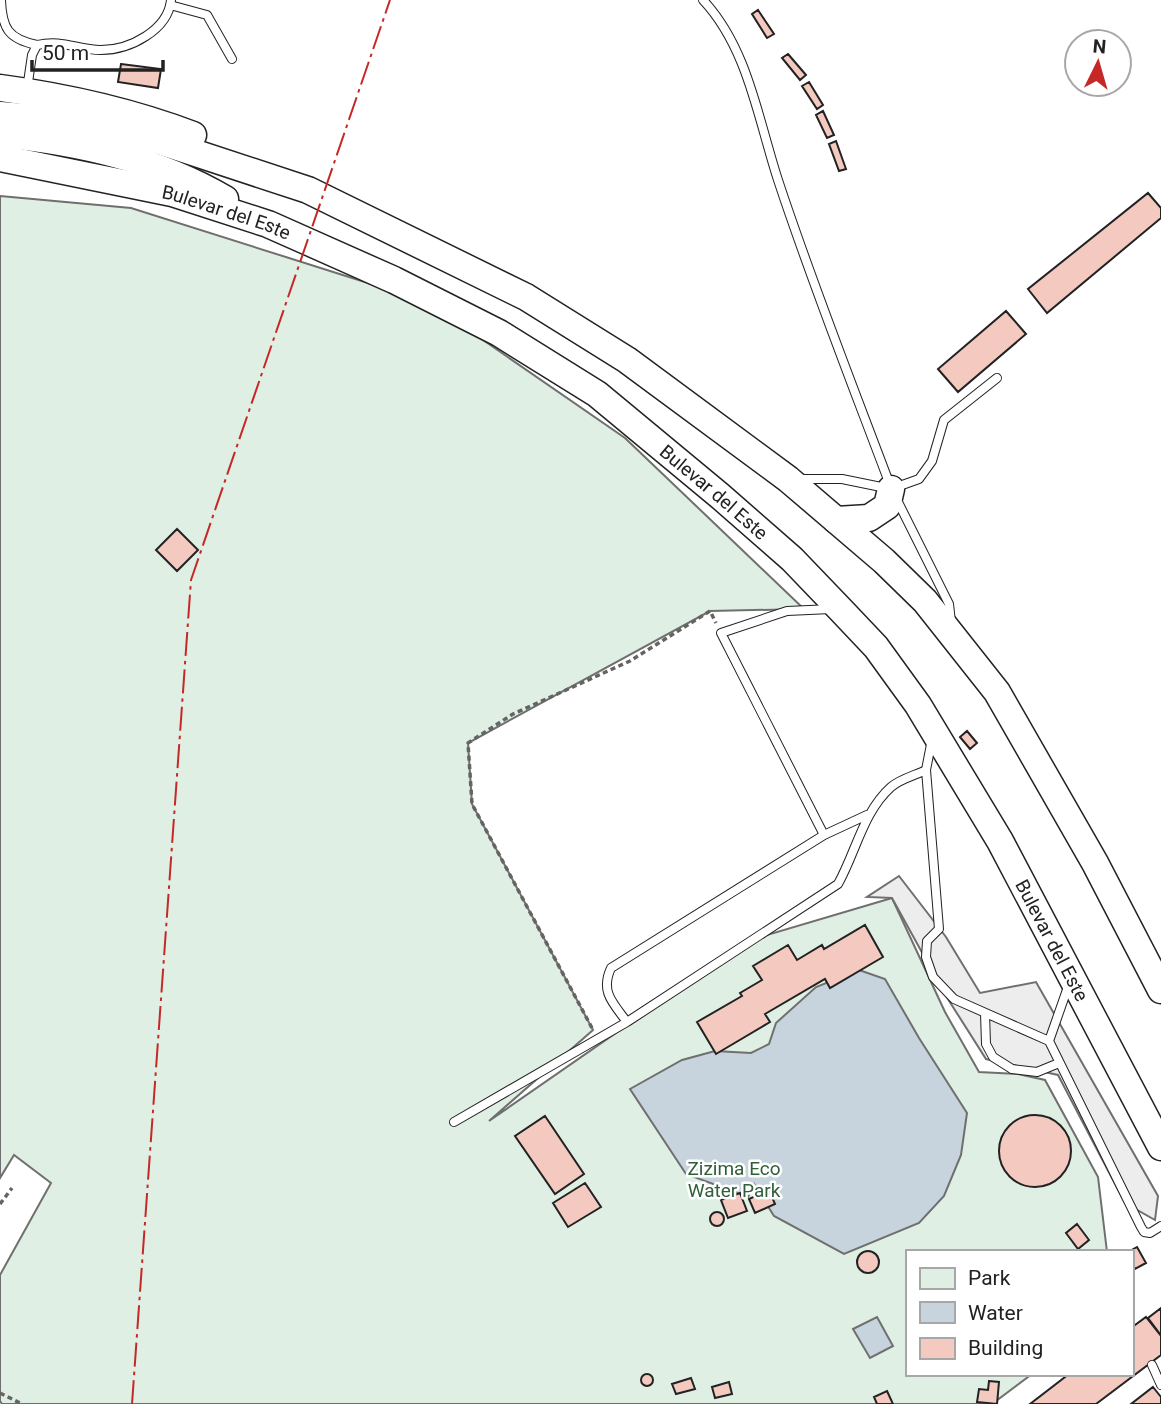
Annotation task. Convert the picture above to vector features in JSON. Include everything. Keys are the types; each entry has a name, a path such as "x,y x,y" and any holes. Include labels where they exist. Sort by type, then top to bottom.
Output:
{"highway":[{"path":"0,88 85,102 163,124 262,166 526,297 627,360 788,479 884,561 925,601 997,692 1095,863 1161,990"},
{"path":"0,115 72,121 159,141 308,190"},
{"path":"0,134 53,141 145,162 192,180 268,224"},
{"name":"Bulevar del Este","path":"0,158 172,193 268,224 394,280 499,333 597,394 792,559 876,647 934,730 1000,841 1161,1147"},
{"path":"836,520 869,518 887,506 891,489"},
{"path":"1095,863 1161,957"}],"lane":[{"path":"1,0 1,21 7,31 23,42 37,45 52,41 101,50 124,46 144,37 162,23 170,3 207,15 232,59"},
{"path":"703,0 718,16 748,79 778,180 891,489 949,604 952,635"},
{"path":"27,92 32,55 37,45"},
{"path":"788,479 842,479 891,489 919,479 932,461 944,420 997,378"},
{"path":"824,835 721,634 788,611 840,609"},
{"path":"934,730 926,770 939,929 927,941 926,957 933,977 954,999 1049,1041 1141,1227 1150,1233 1161,1226"},
{"path":"454,1122 627,1022 838,884 851,861 867,815 892,786 926,770"},
{"path":"627,1022 606,994 606,978 611,968 824,835 867,815"},
{"path":"1049,1041 1071,978"},
{"path":"985,1013 986,1044 993,1057 1012,1069 1037,1072 1059,1063"},
{"path":"1152,1365 1161,1385"}],"path":[{"path":"593,1030 472,804 468,743 513,714 630,661 710,611 721,634"},
{"path":"0,1204 12,1188"},
{"path":"0,1393 22,1404"}],"green space":[{"name":"Zizima Eco Water Park","path":"0,196 131,208 428,302 625,438 804,609 710,611 468,743 472,804 593,1030 489,1121 750,940 892,898 945,1012 979,1072 1018,1074 1045,1080 1098,1177 1107,1250 906,1250 906,1376 1029,1376 992,1404 2,1404 0,1275 51,1183 14,1155 0,1178"}],"shaded area":[{"path":"899,876 946,937 980,993 1036,982 1158,1196 1155,1220 1125,1203 1058,1075 986,1059 946,996 892,898 867,897"}],"water":[{"path":"859,970 885,979 967,1113 961,1155 944,1196 919,1223 844,1254 774,1216 754,1184 748,1197 686,1174 630,1089 682,1060 715,1051 751,1053 769,1044 776,1023 816,987"},
{"path":"877,1317 893,1346 870,1358 853,1329"}],"building":[{"path":"758,10 774,34 767,38 752,14"},
{"path":"788,54 806,75 800,80 782,58"},
{"path":"121,64 161,69 158,88 118,82"},
{"path":"809,82 823,105 817,109 802,86"},
{"path":"823,111 834,135 827,138 816,115"},
{"path":"836,141 846,169 839,171 829,144"},
{"path":"1148,193 1161,208 1161,218 1047,313 1028,289"},
{"path":"1006,311 1026,334 958,392 938,369"},
{"path":"177,529 198,550 177,571 156,550"},
{"path":"967,731 977,743 970,749 960,737"},
{"path":"865,925 883,957 830,988 825,979 765,1014 770,1022 716,1054 697,1022 742,996 740,993 762,980 753,966 788,945 797,960 822,945 824,949"},
{"path":"1042,1115 1061,1125 1069,1137 1069,1165 1061,1177 1049,1185 1028,1187 1009,1177 1001,1165 999,1144 1009,1125 1021,1117"},
{"path":"545,1116 584,1174 555,1194 515,1136"},
{"path":"585,1183 601,1207 568,1227 553,1203"},
{"path":"769,1190 775,1204 755,1213 749,1199"},
{"path":"740,1193 747,1211 728,1218 721,1200"},
{"path":"717,1212 722,1214 722,1224 717,1226 712,1224 710,1219 712,1214"},
{"path":"1077,1224 1089,1240 1078,1249 1066,1233"},
{"path":"1137,1247 1146,1263 1135,1269 1132,1250"},
{"path":"868,1251 876,1254 879,1262 876,1270 868,1273 860,1270 857,1262 860,1254"},
{"path":"1161,1308 1161,1333 1160,1334 1148,1318"},
{"path":"1146,1317 1161,1336 1161,1355 1096,1404 1030,1404 1066,1376 1133,1376 1133,1327"},
{"path":"642,1375 652,1375 652,1385 642,1385"},
{"path":"691,1378 695,1389 676,1394 672,1384"},
{"path":"989,1381 999,1382 997,1404 977,1402 979,1389 988,1390"},
{"path":"729,1382 732,1394 715,1398 712,1387"},
{"path":"1153,1387 1161,1397 1161,1404 1131,1404"},
{"path":"887,1391 893,1404 877,1404 874,1397"}],"power":[{"path":"132,1404 191,580 390,0"}]}
